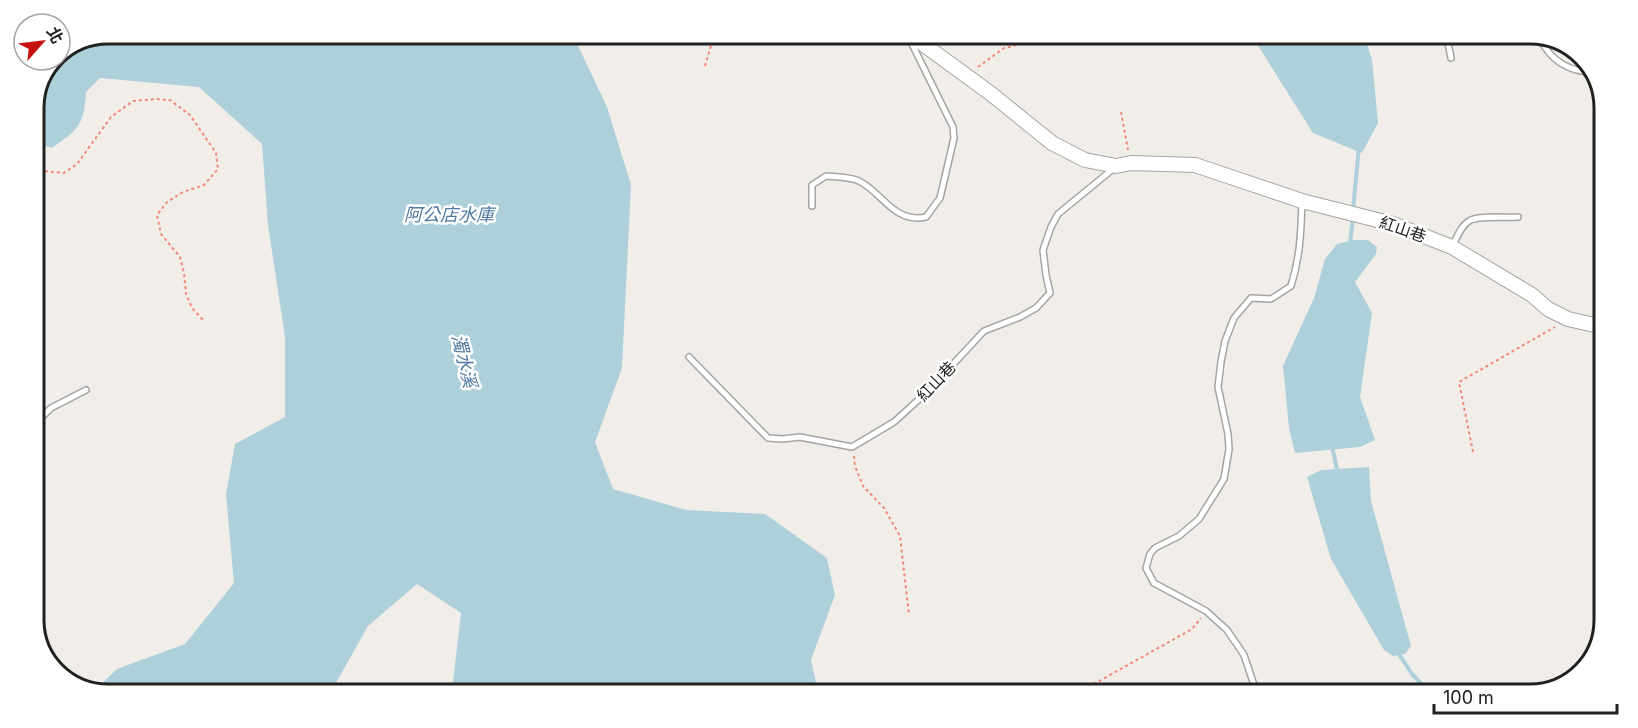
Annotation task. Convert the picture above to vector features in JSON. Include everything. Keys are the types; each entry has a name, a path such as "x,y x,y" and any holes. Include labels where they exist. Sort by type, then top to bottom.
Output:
{"street":[{"name":"紅山巷","path":"920,43 967,75 1052,143 1085,160 1116,166 1131,163 1195,165 1302,201 1393,224 1452,247 1532,295 1548,309 1568,319 1594,326"}],"lane":[{"path":"812,206 812,185 826,176 858,180 898,212 919,218 926,217 940,198 954,138 953,127 913,43"},
{"path":"1448,43 1451,58"},
{"path":"1543,45 1546,51 1560,62 1578,72 1584,72"},
{"name":"紅山巷","path":"852,447 894,422 927,392 984,331 1036,308 1050,293 1043,250 1058,214 1116,166"},
{"path":"1254,684 1244,655 1227,630 1206,611 1154,583 1146,567 1155,548 1179,536 1198,519 1224,479 1229,449 1218,387 1225,341 1234,318 1251,298 1271,299 1291,286 1301,247 1302,201"},
{"path":"1452,247 1461,229 1470,220 1518,218"},
{"path":"689,357 768,438 800,437 852,447"},
{"path":"44,415 51,408 86,390"}],"path":[{"path":"705,66 712,43"},
{"path":"967,75 1004,48 1017,43"},
{"path":"44,171 64,173 77,164 111,117 133,101 170,100 190,115 216,153 218,169 204,185 183,192 166,202 157,215 161,234 180,257 186,294 192,308 203,320"},
{"path":"1121,112 1131,163"},
{"path":"1473,452 1459,382 1568,319"},
{"path":"852,447 855,466 863,486 884,508 900,536 909,615"},
{"path":"1094,684 1192,629 1206,611"}],"water":[{"name":"阿公店水庫","path":"108,43 577,43 607,107 631,185 622,368 595,442 613,489 686,510 765,514 827,558 835,595 811,660 816,684 453,684 461,613 417,584 368,626 335,684 102,684 117,669 185,644 234,583 226,494 235,444 285,417 285,337 268,225 262,144 199,87 100,78 86,92 84,112 74,131 52,148 44,145 46,91 55,72 72,72 72,55 95,45"},
{"path":"1367,43 1372,60 1378,123 1362,153 1313,133 1257,44"},
{"path":"1368,240 1377,247 1376,254 1355,282 1372,313 1360,397 1375,440 1360,447 1295,453 1289,428 1283,366 1314,298 1325,259 1337,244"},
{"path":"1369,467 1371,501 1411,646 1405,654 1393,656 1384,650 1331,559 1307,477 1321,470"}],"waterway":[{"path":"1353,210 1359,146"},
{"path":"1350,243 1353,218"},
{"path":"1332,446 1338,474"},
{"path":"1397,651 1422,684"}],"water label":[{"name":"濁水溪","path":"464,361"}]}
